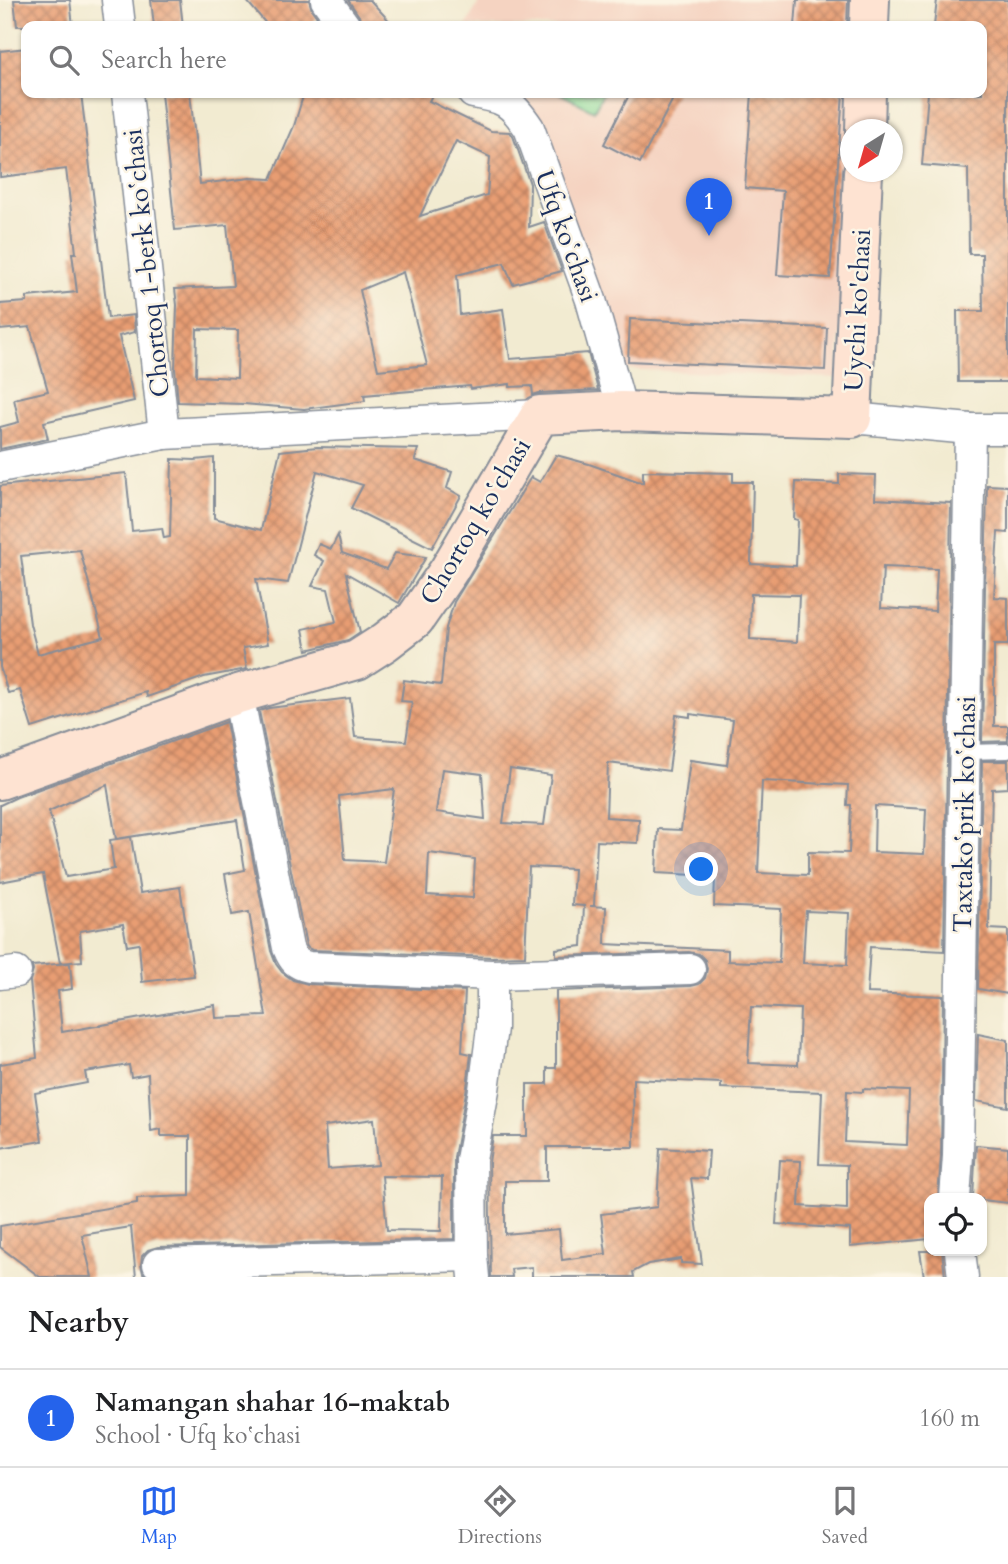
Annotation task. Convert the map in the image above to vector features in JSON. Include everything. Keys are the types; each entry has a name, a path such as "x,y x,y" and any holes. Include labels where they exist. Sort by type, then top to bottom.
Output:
{"main road":[{"path":"869,21 870,0"},
{"path":"865,119 866,98"},
{"name":"Uychi ko'chasi","path":"852,418 863,182"},
{"name":"Chortoq koʻchasi","path":"0,780 238,694 357,660 385,642 415,619 449,570 540,415 622,411 852,418"}],"street":[{"path":"117,0 119,21"},
{"path":"326,0 341,21"},
{"name":"Chortoq 1-berk koʻchasi","path":"128,98 164,434"},
{"name":"Ufq koʻchasi","path":"497,98 508,102 528,128 591,300 622,411"},
{"path":"0,467 164,434 540,415"},
{"name":"Uychi ko'chasi","path":"852,418 970,429 1008,429"},
{"name":"Taxtakoʻprik koʻchasi","path":"955,1193 970,429"},
{"path":"238,694 288,948 298,964 309,967 492,975 690,969"},
{"path":"158,1264 473,1267 471,1160 492,1028 492,975"},
{"path":"961,1256 963,1277"}],"lane":[{"path":"965,752 1008,751"}],"shaded area":[{"path":"480,0 854,0 853,21 469,21"},
{"path":"510,98 850,98 849,119 840,119 840,182 846,182 838,378 620,369 526,103"}],"green space":[{"path":"569,98 600,98 594,111"}],"building":[{"path":"14,0 70,0 72,21 21,21 21,26 17,26"},
{"path":"151,0 180,0 182,21 153,21"},
{"path":"246,0 309,0 317,17 313,21 264,21"},
{"path":"348,0 370,0 389,21 360,21"},
{"path":"797,0 848,0 847,21 795,21"},
{"path":"937,0 1008,0 1008,382 958,382 957,311 983,311 982,254 969,254 968,169 922,165 928,98 987,98 987,21 935,21"},
{"path":"21,49 21,98 82,98 108,318 134,315 135,332 119,336 134,401 44,422 48,439 0,449 0,427 19,422 14,399 48,391 30,327 0,330 0,304 27,302 27,297 77,292 72,253 76,253 66,169 0,177 0,51"},
{"path":"162,98 191,98 200,184 250,178 271,179 294,126 302,98 430,98 429,101 491,131 510,132 530,184 529,227 544,222 562,271 513,284 504,263 457,275 460,315 503,309 510,359 588,353 598,390 533,395 532,386 510,387 510,384 471,389 470,386 364,395 365,401 304,409 178,402 175,369 175,289 233,286 227,225 175,230","holes":["456,141 490,157 487,195 420,216","403,272 427,365 378,370 360,290","197,329 238,330 237,378 196,376"]},
{"path":"627,98 673,98 640,163 604,144"},
{"path":"752,98 843,98 830,278 777,275 783,191 745,188"},
{"path":"630,319 827,328 825,370 628,361"},
{"path":"317,447 418,449 415,460 452,472 447,488 461,496 432,548 351,508 363,485 317,471 288,583 256,579 268,644 243,648 247,669 204,677 147,697 146,692 32,728 20,690 8,693 0,667 0,486 126,473 132,531 162,528 164,538 170,537 172,459 214,458 214,518 261,530 280,451","holes":["80,550 103,637 38,654 30,624 21,556"]},
{"path":"556,455 643,483 643,471 733,473 733,482 753,482 751,564 796,566 796,482 839,484 839,474 876,475 875,499 951,503 944,951 870,947 867,993 943,996 938,1193 924,1193 924,1240 850,1247 850,1229 776,1224 780,1160 801,1161 799,1206 847,1209 847,1165 819,1164 822,1092 721,1088 721,1083 633,1079 634,1147 547,1147 547,1181 505,1181 505,1234 559,1229 562,1260 606,1254 601,1214 657,1207 660,1148 709,1151 707,1179 691,1178 702,1264 681,1263 681,1259 648,1264 633,1272 634,1277 532,1277 532,1267 511,1269 512,1277 491,1277 489,1162 493,1136 527,1136 527,1084 547,1084 547,1068 556,1068 556,991 691,986 699,984 705,978 705,960 699,954 689,952 556,956 556,949 582,946 584,906 572,905 574,869 529,867 525,956 312,950 306,945 259,711 350,698 355,737 406,741 412,702 401,701 404,680 441,685 446,628 454,602 531,477 540,482","holes":["883,567 937,569 935,611 881,608","751,594 799,595 797,642 750,639","690,714 733,720 727,765 690,760 681,830 658,829 656,873 715,876 714,906 781,909 779,963 728,961 728,950 605,944 606,907 590,906 594,906 597,841 638,843 639,819 606,817 608,763 669,771 676,715 690,717","442,769 482,774 485,819 436,812","510,769 551,775 544,825 503,823","762,781 848,785 847,805 851,805 849,853 808,852 808,875 758,873","394,789 384,862 345,860 339,796","875,806 926,809 924,854 874,852","429,853 475,859 473,898 427,895","806,911 849,913 847,965 803,963","751,1007 800,1009 798,1065 748,1063","847,1091 909,1091 907,1145 845,1142"]},
{"path":"987,485 1008,486 1008,533 998,532 994,597 1008,598 1008,645 994,645 994,726 1008,726 1008,741 982,742"},
{"path":"338,535 342,553 386,569 395,553 426,557 399,603 346,573 360,632 348,640 307,650 303,629 336,622 328,589 312,586 324,561 314,555 319,544 331,549"},
{"path":"226,722 271,951 282,972 293,980 308,984 465,991 462,1052 471,1054 454,1157 454,1239 158,1247 148,1250 142,1256 141,1265 147,1277 136,1277 131,1227 82,1235 92,1277 40,1277 0,1247 0,1226 137,1203 137,1198 190,1196 190,1136 161,1136 161,1129 151,1131 148,1074 131,1077 129,1065 85,1072 87,1083 35,1093 42,1141 0,1148 0,1064 37,1058 30,981 32,966 70,963 72,989 58,991 62,1032 215,1005 216,1018 266,1016 249,912 232,915 225,874 245,870 237,820 116,839 107,785 49,811 66,877 114,869 110,840 131,837 140,893 180,887 194,976 142,982 139,944 127,946 123,924 80,931 82,961 60,963 43,874 0,882 0,805","holes":["374,1119 378,1165 328,1169 325,1126","382,1176 442,1177 441,1231 387,1230"]},
{"path":"982,761 1008,761 1008,788 992,789 989,929 1008,930 1008,994 978,989"},
{"path":"978,1034 1008,1040 1008,1107 976,1101"},
{"path":"976,1145 1008,1148 1008,1203 987,1201 987,1193 973,1193"},
{"path":"920,1251 924,1251 924,1256 943,1256 945,1277 924,1277"}],"place":[{"name":"Namangan shahar 16-maktab","path":"709,236"}]}
